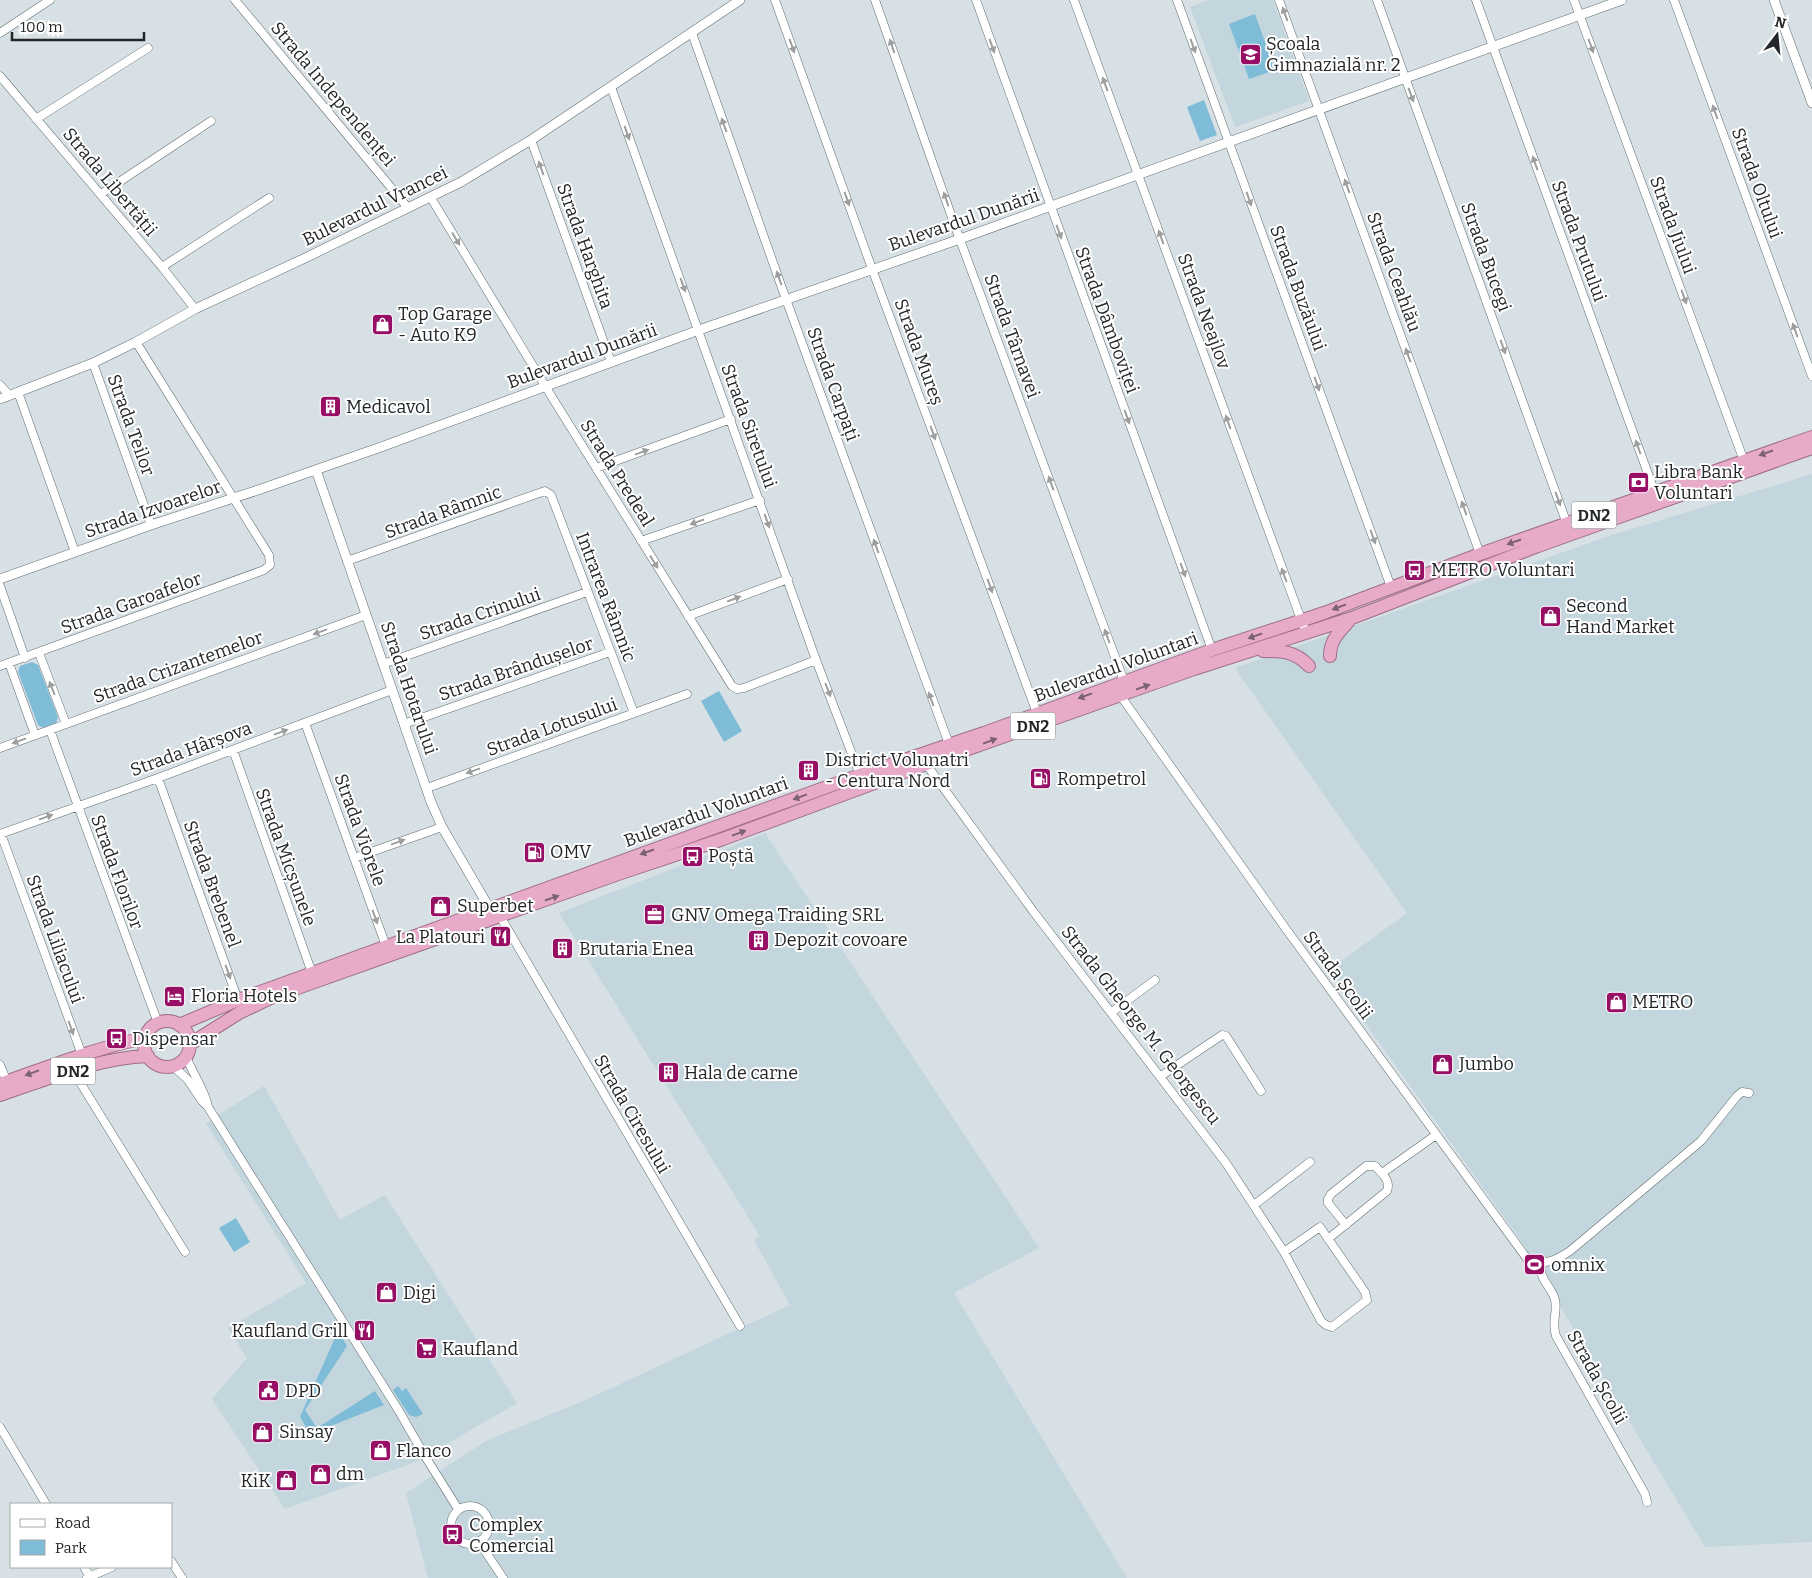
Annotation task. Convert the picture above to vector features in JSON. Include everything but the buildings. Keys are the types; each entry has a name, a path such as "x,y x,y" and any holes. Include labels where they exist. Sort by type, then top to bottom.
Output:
{"highway":[{"name":"Bulevardul Voluntari","path":"158,1023 172,1022 179,1025 238,1000 386,946 495,913 723,839 1120,695 1253,651 1391,587 1812,437"},
{"name":"Bulevardul Voluntari","path":"190,1044 239,1013 275,996 860,775 1212,650 1303,627 1352,618 1538,546 1809,451"},
{"path":"1330,656 1330,649 1334,638 1352,618"},
{"path":"1253,651 1292,653 1303,659 1309,666"},
{"path":"148,1056 144,1044 145,1038 152,1027 158,1023"},
{"path":"173,1066 186,1056 190,1044 187,1033 179,1025"},
{"name":"DN2","path":"4,1083 82,1055 145,1038"},
{"name":"DN2","path":"0,1095 72,1071 116,1059 148,1056 159,1065 173,1066"}],"street":[{"path":"0,33 50,0"},
{"name":"Strada Independenței","path":"234,0 408,208"},
{"name":"Bulevardul Vrancei","path":"4,397 93,362 136,342 195,309 431,198 461,182 531,140 740,0"},
{"name":"Strada Mureș","path":"775,0 872,269 1037,713"},
{"name":"Strada Târnavei","path":"875,0 960,239 1124,681"},
{"name":"Strada Dâmboviței","path":"976,0 1212,650"},
{"name":"Strada Neajlov","path":"1074,0 1303,627"},
{"name":"Strada Buzăului","path":"1176,0 1391,587"},
{"name":"Strada Ceahlău","path":"1280,0 1480,554"},
{"name":"Strada Bucegi","path":"1377,0 1567,524"},
{"name":"Strada Prutului","path":"1476,0 1655,493"},
{"name":"Strada Jiului","path":"1574,0 1744,461"},
{"name":"Bulevardul Dunării","path":"316,470 699,330 960,239 1622,0"},
{"name":"Strada Oltului","path":"1674,0 1812,376"},
{"path":"1774,0 1812,103"},
{"name":"Strada Carpați","path":"692,33 949,744"},
{"path":"36,119 148,48"},
{"name":"Strada Libertății","path":"0,76 101,194 195,309"},
{"name":"Strada Siretului","path":"611,87 816,660 860,775"},
{"path":"101,194 211,121"},
{"name":"Strada Harghita","path":"531,140 611,362"},
{"path":"162,267 269,198"},
{"name":"Strada Predeal","path":"431,198 732,686 737,689 744,688 816,660"},
{"path":"136,342 234,498"},
{"name":"Strada Teilor","path":"93,362 151,525"},
{"path":"0,385 4,397"},
{"path":"18,392 75,552"},
{"path":"596,468 731,420"},
{"name":"Strada Izvoarelor","path":"0,579 151,525 316,470"},
{"name":"Strada Hotarului","path":"316,470 392,690 442,827 495,913"},
{"name":"Strada Râmnic","path":"347,561 544,491 548,492"},
{"name":"Intrarea Râmnic","path":"548,492 551,495 634,713"},
{"name":"Strada Garoafelor","path":"0,666 264,570 270,564 270,556 234,498"},
{"path":"641,541 760,500"},
{"path":"688,616 788,579"},
{"path":"0,586 25,658"},
{"name":"Strada Crinului","path":"383,664 587,592"},
{"name":"Strada Crizantemelor","path":"0,748 366,615"},
{"name":"Strada Brândușelor","path":"404,724 610,652"},
{"path":"38,653 66,724"},
{"path":"9,663 35,735"},
{"name":"Strada Hârșova","path":"0,834 158,778 392,690"},
{"name":"Strada Lotusului","path":"427,788 687,694"},
{"name":"Strada Școlii","path":"1120,695 1286,929 1518,1249 1528,1260 1541,1263 1540,1272 1556,1302 1553,1322 1556,1336 1645,1494 1647,1502"},
{"name":"Strada Viorele","path":"305,723 386,946"},
{"name":"Strada Florilor","path":"50,730 158,1023"},
{"name":"Strada Micșunele","path":"232,750 312,973"},
{"name":"Strada Gheorge M. Georgescu","path":"926,764 1028,903 1221,1156 1284,1252 1317,1314 1326,1325 1332,1326 1366,1302 1368,1297 1328,1239"},
{"name":"Strada Brebenel","path":"158,778 238,1000"},
{"path":"354,858 442,827"},
{"name":"Strada Liliacului","path":"0,834 82,1055"},
{"name":"Strada Ciresului","path":"495,913 740,1326"},
{"path":"1112,1012 1155,980"},
{"path":"1161,1076 1222,1035 1226,1036 1262,1091"},
{"path":"186,1056 193,1074 207,1098 208,1107"},
{"path":"0,1064 4,1083"},
{"path":"173,1066 188,1080 208,1107 458,1509"},
{"path":"72,1071 184,1252"},
{"path":"1541,1263 1549,1263 1570,1251 1701,1141 1737,1096 1742,1092 1749,1093"},
{"path":"1385,1171 1436,1135"},
{"path":"1254,1205 1310,1162"},
{"path":"1284,1252 1320,1228 1328,1239 1346,1225 1387,1191 1389,1185 1387,1180 1375,1166 1366,1166 1331,1194 1328,1199 1328,1202 1346,1225"},
{"path":"0,1427 45,1503"},
{"path":"470,1505 476,1506 486,1514 490,1524 489,1529 480,1542 468,1544 457,1540 453,1535 450,1524 454,1513 458,1509 470,1505"},
{"path":"480,1542 503,1578"},
{"path":"172,1562 182,1578"},
{"path":"88,1578 109,1568 111,1578"}],"shaded area":[{"name":"Școala Gimnazială nr. 2","path":"1209,0 1273,0 1309,101 1235,127 1190,7"},
{"path":"1812,474 1812,1542 1705,1547 1519,1238 1328,971 1407,913 1235,668 1609,536"},
{"path":"765,833 1039,1248 954,1293 1127,1578 428,1578 406,1493 486,1441 588,1399 790,1305 754,1240 760,1236 559,913"},
{"path":"264,1086 340,1220 385,1195 517,1403 418,1461 285,1509 212,1399 247,1358 228,1328 306,1283 206,1123"}],"green space":[{"path":"1255,14 1275,70 1249,79 1229,24"},
{"path":"1204,100 1217,135 1200,141 1187,107"},
{"path":"32,662 38,665 58,717 56,723 43,728 38,725 18,672 20,666"},
{"path":"719,691 742,731 724,742 701,701"},
{"path":"236,1218 250,1242 234,1252 219,1228"},
{"path":"338,1331 347,1346 305,1410 317,1428 375,1391 384,1405 310,1434 300,1417"},
{"path":"398,1386 402,1391 406,1388 423,1414 416,1417 409,1415 393,1390"}],"place":[{"name":"Școala Gimnazială nr. 2","path":"1250,54"},
{"name":"Top Garage - Auto K9","path":"382,324"},
{"name":"Medicavol","path":"330,407"},
{"name":"Libra Bank Voluntari","path":"1638,482"},
{"name":"METRO Voluntari","path":"1415,570"},
{"name":"Second Hand Market","path":"1550,616"},
{"name":"District Volunatri - Centura Nord","path":"809,770"},
{"name":"Rompetrol","path":"1041,779"},
{"name":"OMV","path":"534,852"},
{"name":"Poștă","path":"692,856"},
{"name":"Superbet","path":"441,906"},
{"name":"GNV Omega Traiding SRL","path":"655,915"},
{"name":"La Platouri","path":"501,937"},
{"name":"Depozit covoare","path":"758,940"},
{"name":"Brutaria Enea","path":"563,949"},
{"name":"Floria Hotels","path":"175,996"},
{"name":"METRO","path":"1616,1002"},
{"name":"Dispensar","path":"116,1039"},
{"name":"Jumbo","path":"1443,1064"},
{"name":"Hala de carne","path":"668,1073"},
{"name":"omnix","path":"1535,1265"},
{"name":"Digi","path":"387,1293"},
{"name":"Kaufland Grill","path":"364,1331"},
{"name":"Kaufland","path":"426,1349"},
{"name":"DPD","path":"269,1391"},
{"name":"Sinsay","path":"263,1432"},
{"name":"Flanco","path":"380,1451"},
{"name":"dm","path":"320,1474"},
{"name":"KiK","path":"287,1481"},
{"name":"Complex Comercial","path":"453,1535"}]}
